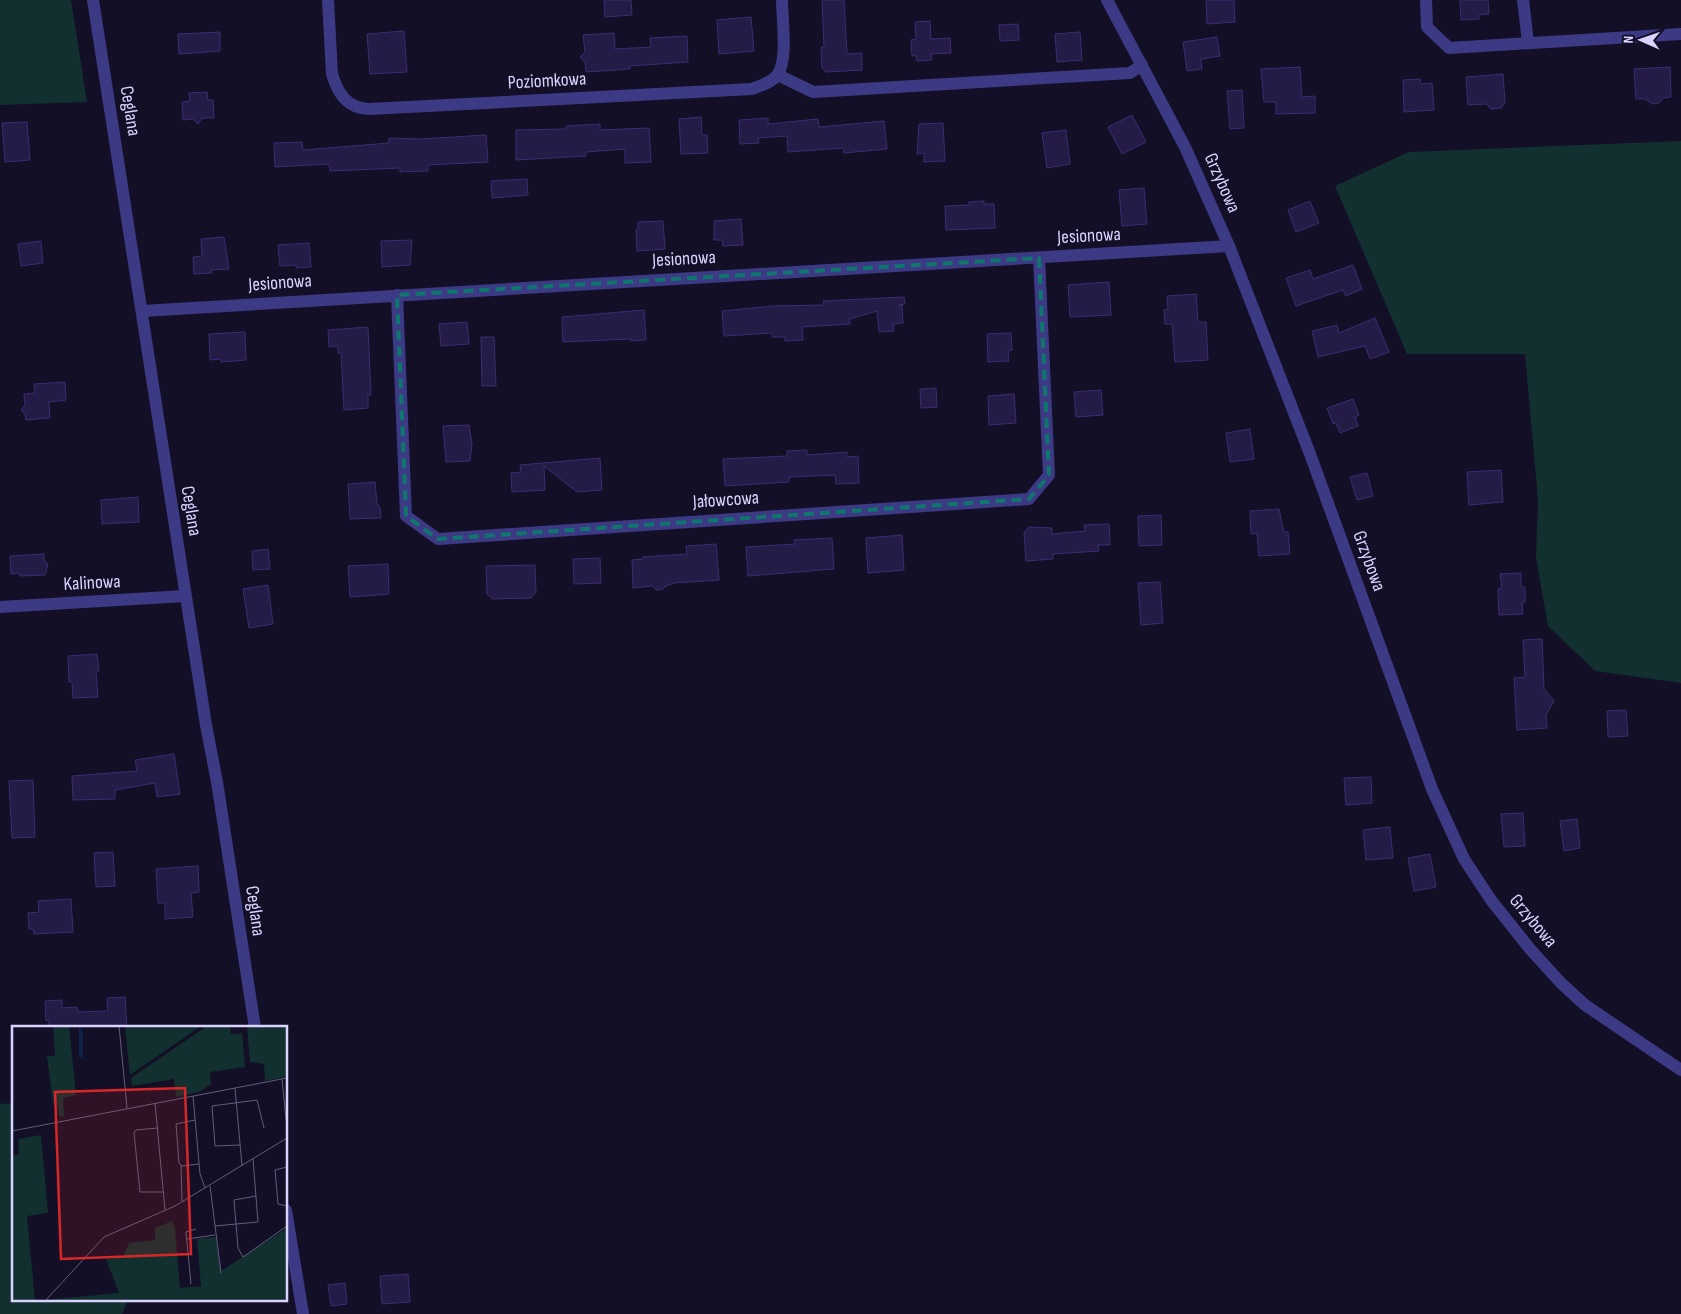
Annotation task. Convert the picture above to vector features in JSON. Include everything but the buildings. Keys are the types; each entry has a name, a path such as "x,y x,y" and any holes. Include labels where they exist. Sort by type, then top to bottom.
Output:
{"street":[{"name":"Ceglana","path":"93,0 185,596 255,1026"},
{"name":"Poziomkowa","path":"328,0 335,84 344,99 360,109 752,89 765,84 778,74"},
{"path":"782,0 783,42 778,74 813,92 1130,73 1142,65"},
{"name":"Grzybowa","path":"1107,0 1185,147 1229,246 1310,454 1432,789 1464,859 1491,900 1530,949 1561,982 1585,1004 1681,1070"},
{"path":"1426,0 1428,27 1449,48 1681,34"},
{"path":"1524,0 1528,42"},
{"name":"Jesionowa","path":"142,311 1229,246"},
{"name":"Jałowcowa","path":"397,295 406,516 438,538 1029,499 1049,475 1038,258"},
{"name":"Kalinowa","path":"0,607 185,596"},
{"path":"288,1222 303,1314"}],"highlighted area":[{"path":"1039,258 1049,475 1029,499 438,539 406,516 397,295"}],"green space":[{"path":"0,0 71,0 87,102 0,105"},
{"path":"1681,141 1681,683 1595,671 1548,626 1536,558 1538,500 1525,354 1407,354 1335,186 1409,152"},
{"path":"12,1103 12,1302 127,1302 122,1314 0,1314 0,1104"}]}
